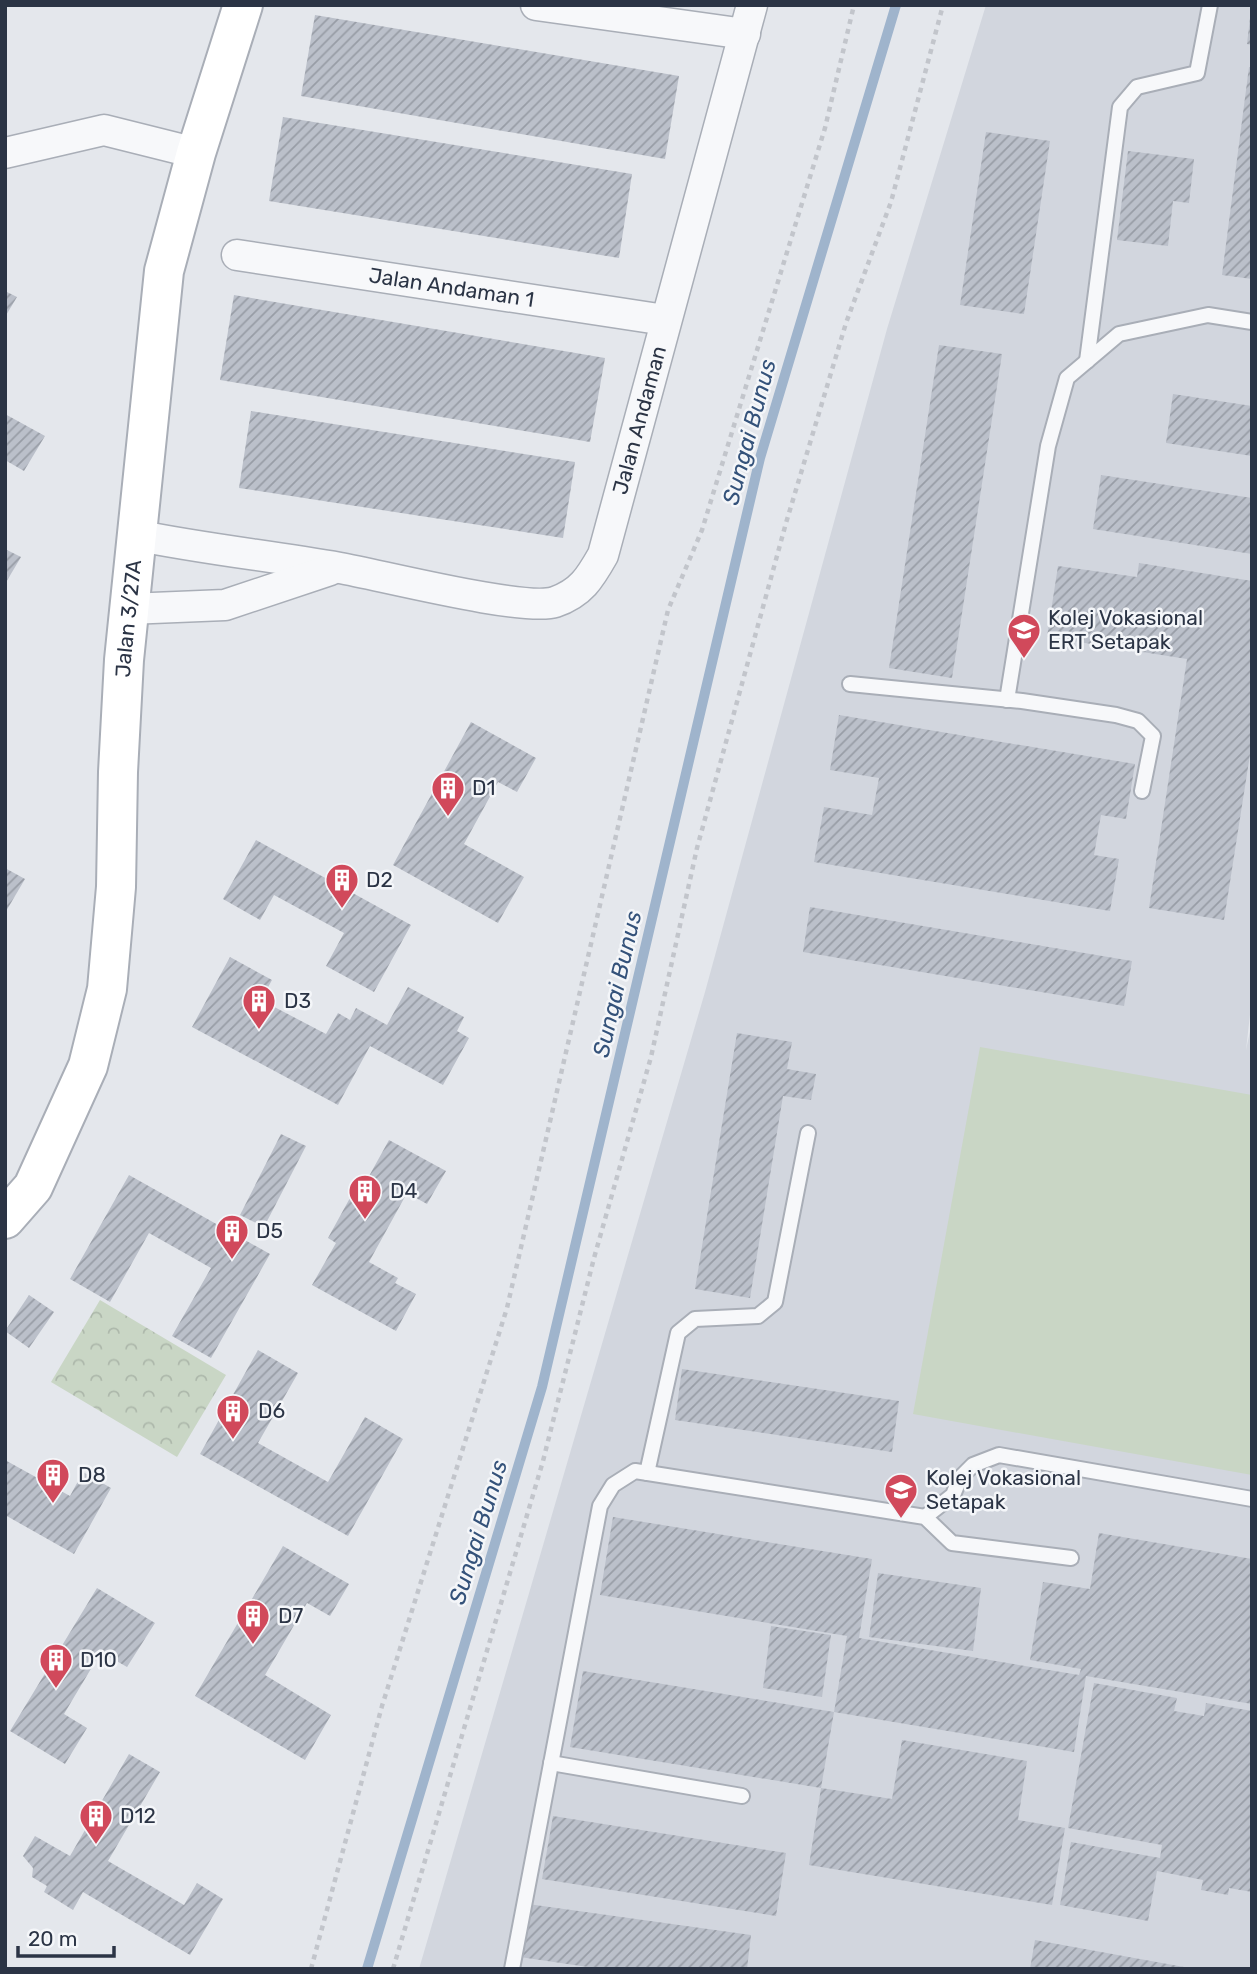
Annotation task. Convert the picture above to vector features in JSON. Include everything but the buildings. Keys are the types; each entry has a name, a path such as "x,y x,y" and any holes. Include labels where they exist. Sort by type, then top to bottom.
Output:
{"street":[{"name":"Jalan 3/27A","path":"5,1219 33,1187 88,1066 107,989 116,887 118,772 128,610 164,271 243,5"},
{"path":"536,5 745,34"},
{"name":"Jalan Andaman","path":"135,535 196,548 337,568 510,601 554,603 587,584 603,555 752,5"},
{"path":"5,153 104,130 197,153"},
{"name":"Jalan Andaman 1","path":"237,255 665,320"},
{"name":"Jalan Andaman","path":"128,610 225,605 337,568"}],"lane":[{"path":"1087,360 1120,107 1137,87 1197,74 1210,5"},
{"path":"1007,700 1048,446 1067,378 1119,334 1208,315 1252,322"},
{"path":"850,684 1007,700 1138,721 1153,736 1142,791"},
{"path":"647,1473 678,1333 695,1319 758,1316 775,1302 808,1133"},
{"path":"925,1517 953,1495 960,1478 973,1465 999,1455 1252,1499"},
{"path":"512,1969 600,1506 613,1485 635,1471 925,1517 952,1543 1071,1558"},
{"path":"551,1763 742,1796"}],"path":[{"path":"311,1969 382,1706 506,1308 668,610 702,530 718,478 825,128 854,5"},
{"path":"393,1969 543,1461 594,1258 651,1057 697,848 783,536 846,323 891,202 943,5"}],"shaded area":[{"name":"Kolej Vokasional Setapak","path":"986,5 1252,5 1252,997 1246,1050 1252,1022 1252,1969 419,1969 705,992 887,329"}],"green space":[{"path":"980,1047 1252,1095 1252,1475 913,1414"},
{"path":"100,1300 226,1375 177,1457 51,1382"}],"waterway":[{"name":"Sungai Bunus","path":"367,1969 542,1387 760,458 896,5"}],"place":[{"name":"Kolej Vokasional ERT Setapak","path":"1024,660"},
{"name":"D1","path":"448,818"},
{"name":"D2","path":"342,910"},
{"name":"D3","path":"259,1031"},
{"name":"D4","path":"365,1221"},
{"name":"D5","path":"232,1261"},
{"name":"D6","path":"233,1441"},
{"name":"D8","path":"53,1505"},
{"name":"Kolej Vokasional Setapak","path":"901,1520"},
{"name":"D7","path":"253,1646"},
{"name":"D10","path":"56,1690"},
{"name":"D12","path":"96,1846"}]}
